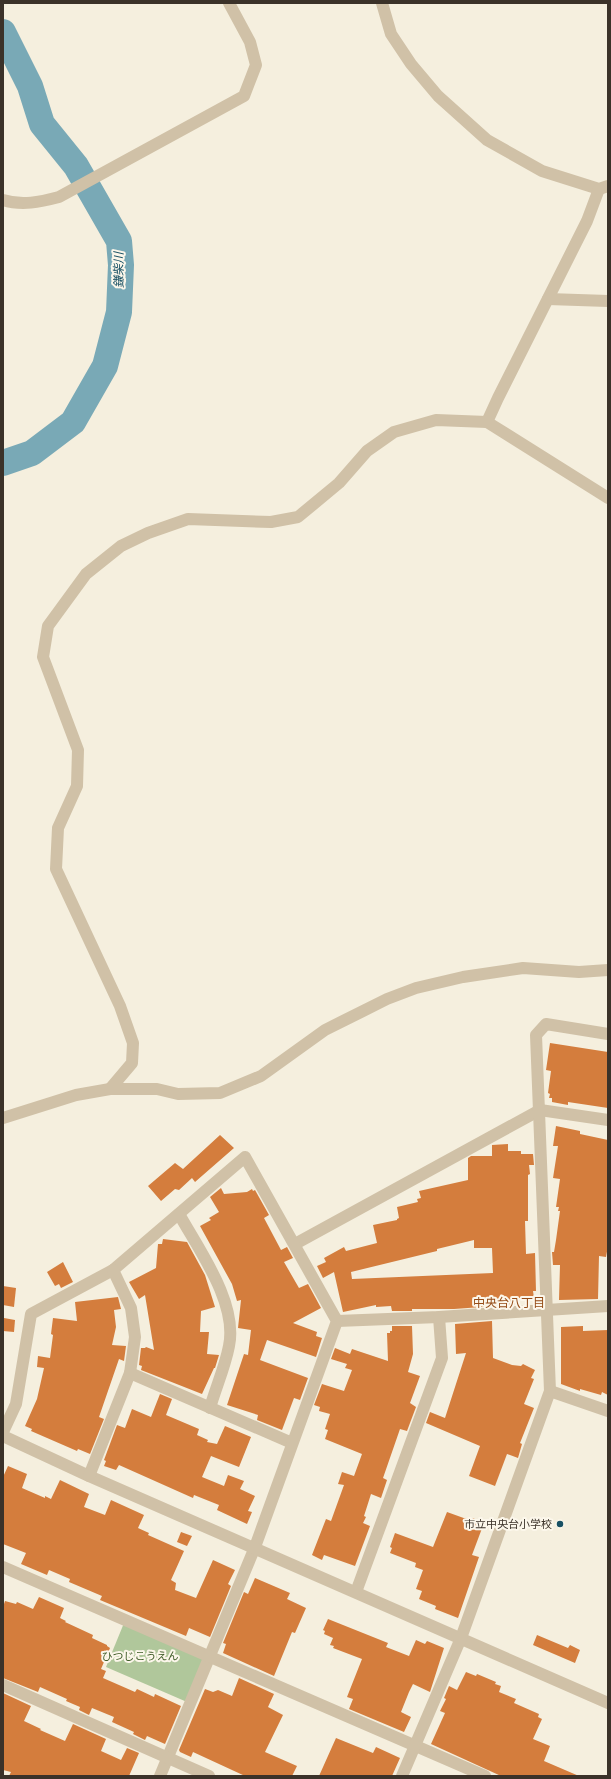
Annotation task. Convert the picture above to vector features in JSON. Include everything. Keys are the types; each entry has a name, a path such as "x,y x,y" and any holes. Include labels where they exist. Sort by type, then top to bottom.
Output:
{"street":[{"path":"3,200 26,203 58,197 244,96 256,65 250,42 229,3"},
{"path":"382,3 391,34 411,64 438,96 488,140 542,171 604,188 488,422"},
{"path":"548,299 608,301"},
{"path":"110,1089 132,1063 133,1043 120,1006 56,869 58,828 77,786 78,750 43,657 48,626 86,574 121,546 148,533 188,519 271,522 298,517 339,483 367,451 394,432 436,420 488,422 608,498"},
{"path":"3,1118 76,1095 110,1089 157,1089 178,1094 220,1093 261,1076 325,1030 387,998 416,988 463,977 523,968 579,972 608,970"},
{"path":"402,1776 461,1638 550,1391 536,1035 546,1024 608,1034"},
{"path":"295,1244 540,1110 608,1120"},
{"path":"3,1432 16,1404 31,1314 113,1270 245,1157 337,1321 255,1547 160,1776"},
{"path":"179,1214 223,1293 229,1317 229,1345 210,1408"},
{"path":"89,1476 130,1373 135,1337 131,1308 113,1270"},
{"path":"337,1321 439,1317 608,1306"},
{"path":"356,1592 442,1358 439,1317"},
{"path":"130,1373 292,1443"},
{"path":"550,1391 608,1411"},
{"path":"3,1436 89,1476 255,1547 608,1703"},
{"path":"3,1567 485,1776"},
{"path":"3,1685 209,1776"}],"green space":[{"name":"ひつじこうえん","path":"124,1623 205,1659 187,1702 106,1667"}],"building":[{"path":"550,1043 608,1052 608,1108 568,1102 568,1105 552,1102 552,1098 549,1098 550,1094 548,1093 551,1071 546,1070"},
{"path":"556,1126 580,1131 580,1134 608,1140 608,1246 606,1257 599,1256 598,1299 559,1300 560,1265 553,1265 552,1252 554,1252 560,1211 558,1211 559,1207 556,1207 560,1179 553,1178 558,1146 553,1146"},
{"path":"220,1135 234,1148 195,1182 192,1178 179,1190 175,1189 161,1201 148,1186 175,1163 183,1169"},
{"path":"508,1144 508,1151 521,1151 521,1154 533,1154 534,1165 529,1165 530,1174 528,1175 528,1221 525,1221 526,1254 535,1253 536,1291 533,1291 534,1298 516,1298 516,1304 509,1305 392,1311 391,1306 376,1307 376,1305 343,1312 334,1272 323,1278 317,1266 326,1262 324,1258 344,1247 346,1251 377,1243 373,1225 397,1220 399,1218 397,1207 418,1202 417,1199 421,1198 419,1191 468,1180 468,1158 471,1156 492,1156 492,1145","holes":["474,1240 474,1248 492,1248 493,1273 352,1279 351,1272 437,1251 437,1249"]},
{"path":"221,1188 224,1194 247,1192 252,1189 253,1191 255,1190 269,1215 264,1218 281,1250 287,1247 293,1258 284,1262 299,1288 308,1284 321,1308 293,1323 317,1332 316,1336 322,1338 316,1357 267,1340 260,1360 308,1378 300,1400 294,1398 282,1430 257,1420 258,1415 227,1405 244,1354 248,1355 251,1330 238,1328 241,1300 237,1301 232,1284 200,1226 211,1220 209,1218 219,1212 210,1197"},
{"path":"163,1239 187,1242 205,1275 215,1307 201,1311 200,1332 209,1332 207,1354 219,1355 215,1368 202,1394 141,1370 142,1366 139,1365 141,1348 146,1347 154,1350 145,1295 139,1299 129,1282 156,1268 158,1244 162,1244"},
{"path":"63,1262 73,1282 61,1288 59,1284 55,1286 47,1272"},
{"path":"3,1286 16,1288 14,1307 3,1305"},
{"path":"118,1297 121,1309 114,1310 116,1327 112,1345 126,1346 124,1361 119,1359 99,1417 104,1419 90,1454 78,1449 77,1451 31,1431 32,1429 25,1426 37,1399 44,1368 37,1367 38,1356 50,1358 53,1335 51,1334 53,1318 77,1321 75,1302"},
{"path":"4,1318 15,1320 14,1332 3,1331"},
{"path":"492,1321 493,1358 512,1365 521,1366 523,1364 535,1370 531,1378 534,1379 524,1404 534,1408 520,1443 522,1444 518,1458 507,1454 495,1486 469,1476 480,1446 426,1423 430,1412 445,1418 466,1353 456,1354 455,1324"},
{"path":"392,1326 412,1326 413,1354 408,1372 420,1376 410,1403 416,1407 407,1431 400,1429 383,1478 387,1480 381,1498 371,1494 364,1516 366,1517 363,1523 370,1526 355,1566 324,1555 322,1560 312,1555 326,1519 331,1521 344,1485 338,1484 342,1472 354,1476 362,1454 325,1439 328,1430 325,1429 330,1414 319,1411 320,1407 314,1405 322,1384 344,1391 352,1370 345,1368 347,1364 331,1359 335,1348 350,1354 352,1349 388,1361 387,1333 392,1331"},
{"path":"583,1326 583,1331 608,1330 608,1395 602,1392 601,1395 580,1389 580,1391 561,1384 561,1327"},
{"path":"160,1394 172,1399 166,1415 199,1429 197,1435 208,1440 207,1442 217,1444 225,1426 251,1437 239,1467 211,1456 202,1477 224,1486 228,1475 244,1481 240,1489 255,1496 248,1511 252,1512 247,1524 217,1510 219,1505 194,1495 193,1498 119,1465 116,1470 104,1466 106,1461 104,1460 117,1425 125,1428 132,1409 151,1417"},
{"path":"8,1466 27,1474 22,1488 45,1498 45,1496 51,1499 60,1480 89,1494 84,1507 105,1515 111,1500 144,1515 138,1528 149,1533 148,1535 184,1551 171,1580 176,1583 175,1590 196,1598 213,1560 235,1570 228,1584 231,1586 210,1637 189,1628 186,1636 100,1600 102,1596 69,1582 70,1579 49,1570 47,1575 21,1564 26,1553 3,1544 3,1477"},
{"path":"447,1512 472,1521 473,1518 484,1523 472,1555 479,1557 458,1618 435,1609 436,1606 419,1599 422,1591 416,1589 423,1570 415,1567 416,1563 390,1553 392,1548 390,1547 395,1533 433,1547"},
{"path":"181,1532 192,1536 187,1546 177,1542"},
{"path":"255,1578 290,1593 287,1599 306,1608 295,1633 292,1632 274,1676 223,1653 226,1644 223,1643 244,1592 248,1594"},
{"path":"39,1597 64,1608 60,1618 66,1621 65,1622 93,1635 92,1638 110,1648 101,1669 106,1671 103,1678 135,1692 137,1689 154,1697 155,1694 181,1706 165,1744 147,1736 145,1740 133,1734 134,1732 112,1722 114,1717 92,1708 89,1715 79,1710 80,1707 66,1701 67,1699 40,1687 38,1692 3,1678 3,1607 5,1601 16,1604 17,1602 33,1609"},
{"path":"328,1619 388,1643 386,1647 409,1656 416,1640 425,1644 427,1641 444,1648 430,1692 413,1684 409,1692 401,1712 411,1717 404,1732 349,1709 353,1699 347,1697 362,1659 333,1648 334,1646 330,1645 333,1638 324,1634 325,1631 323,1630"},
{"path":"537,1635 568,1648 570,1645 580,1650 575,1663 533,1645"},
{"path":"466,1672 476,1676 477,1674 496,1682 495,1684 501,1686 499,1692 516,1699 514,1703 539,1714 538,1717 542,1719 533,1739 550,1746 544,1761 579,1776 501,1776 431,1744 445,1713 440,1711 446,1699 444,1698 449,1686 457,1690"},
{"path":"239,1678 274,1694 268,1707 283,1715 265,1752 297,1766 292,1776 245,1776 193,1752 191,1757 180,1752 179,1750 205,1689 213,1692 218,1690 232,1696"},
{"path":"3,1693 31,1706 24,1721 41,1729 40,1730 65,1741 73,1724 106,1739 101,1751 121,1760 127,1748 139,1753 129,1776 9,1776 11,1772 3,1770"},
{"path":"336,1738 373,1753 376,1747 400,1758 392,1776 319,1776"}],"waterway":[{"name":"鎌柴川","path":"3,32 30,86 42,124 76,166 119,241 121,265 119,312 105,366 73,422 32,453 3,463"}],"place":[{"name":"市立中央台小学校","path":"560,1524"}],"district":[{"name":"中央台八丁目","path":"509,1303"}]}
